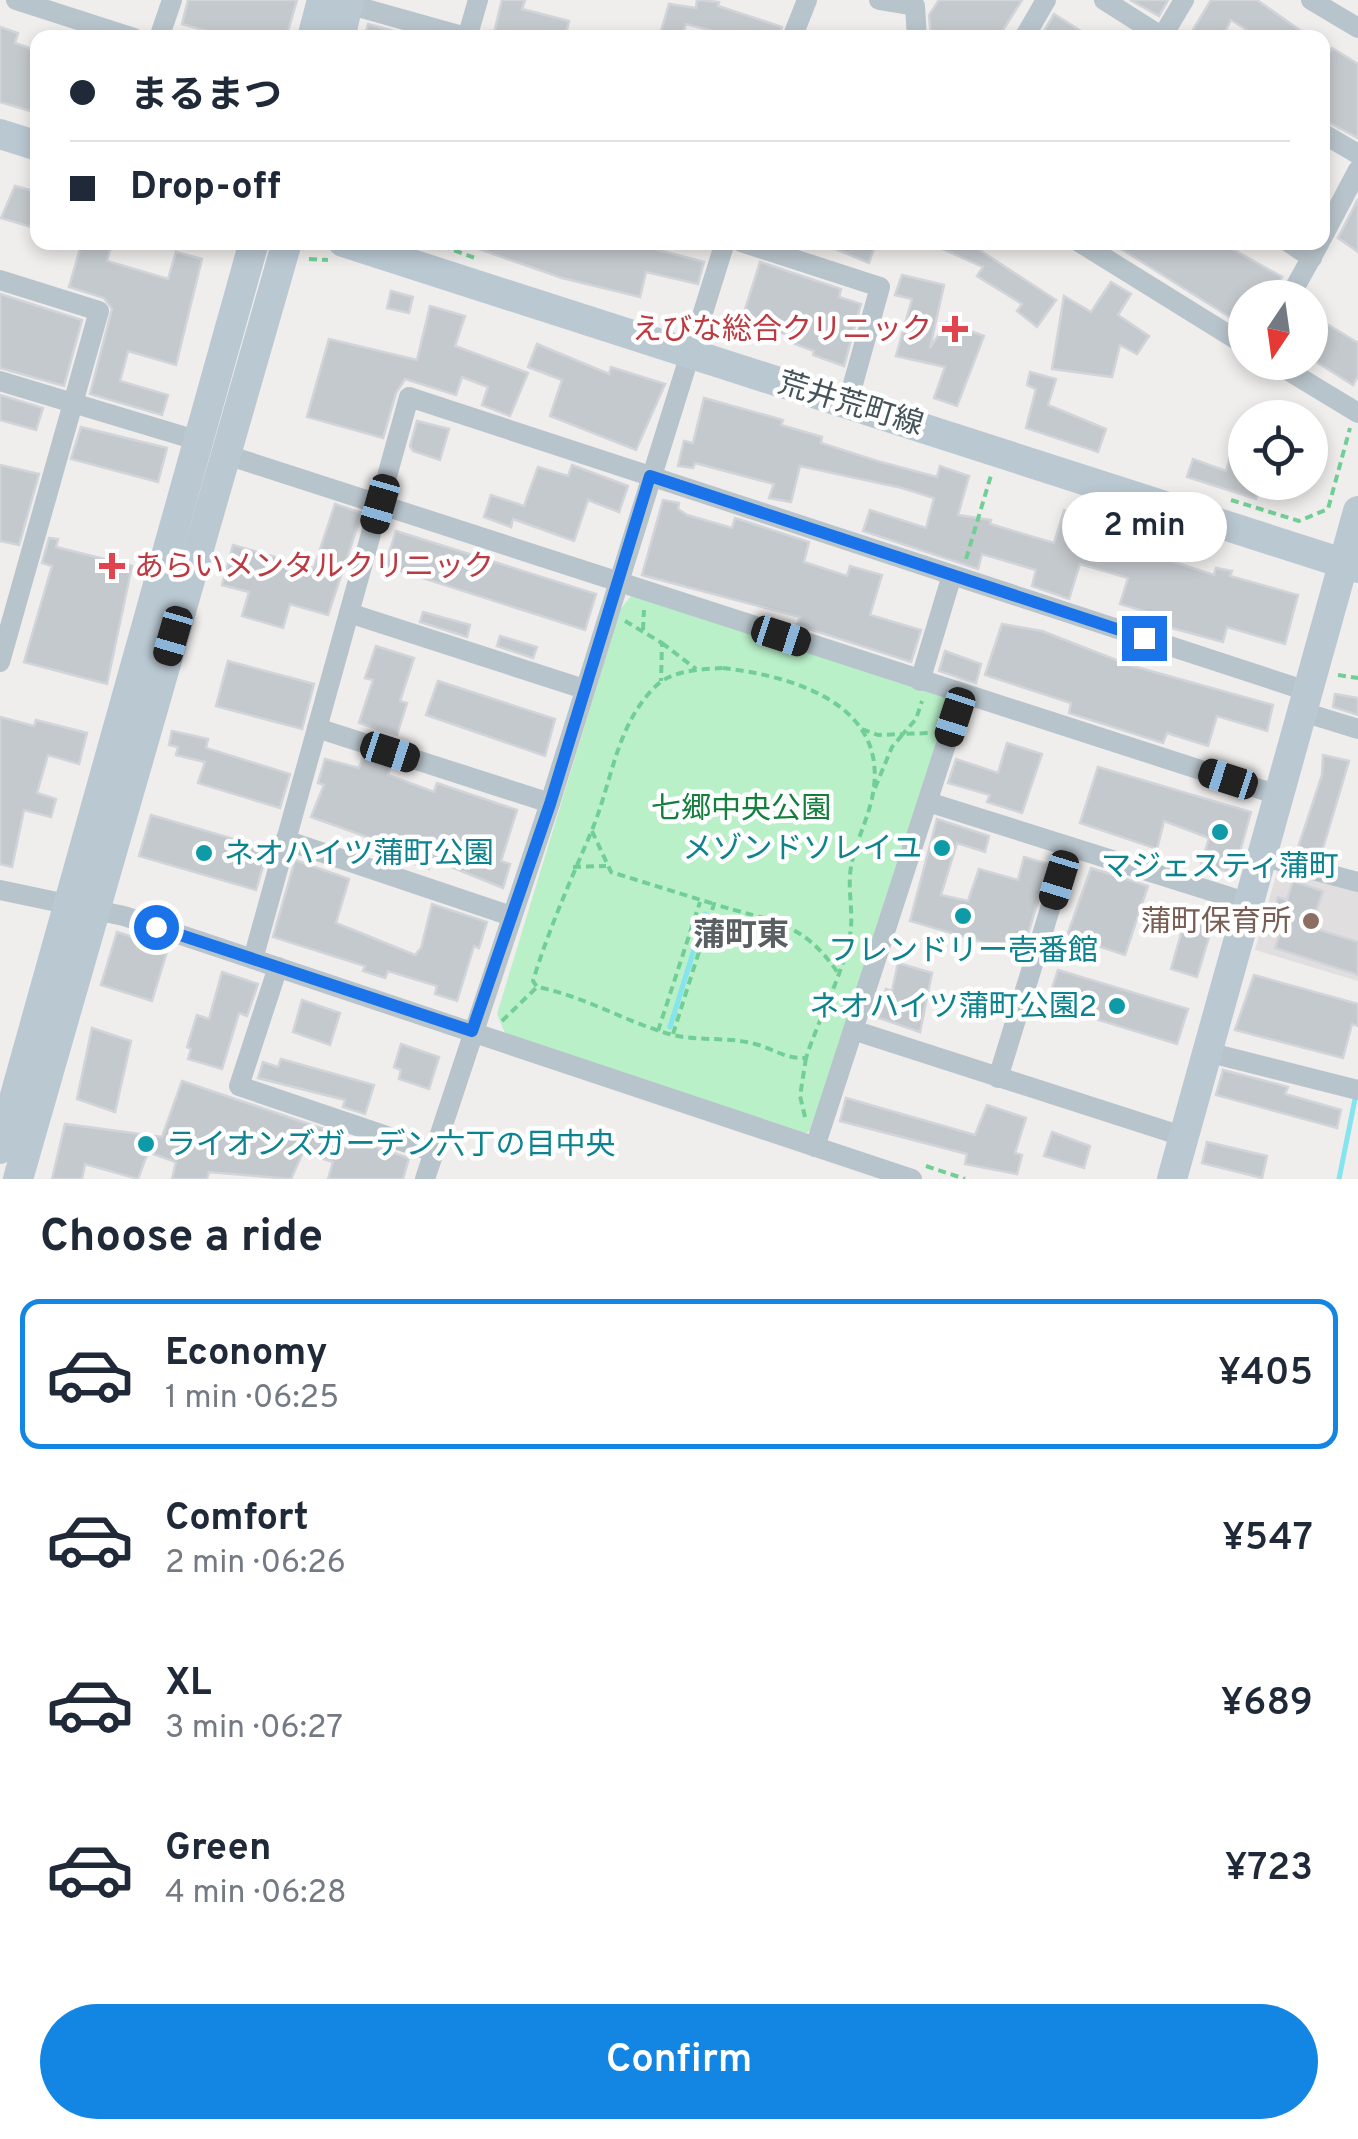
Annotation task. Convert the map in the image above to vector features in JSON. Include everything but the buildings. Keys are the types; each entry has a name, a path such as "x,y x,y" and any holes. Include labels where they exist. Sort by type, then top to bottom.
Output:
{"street":[{"path":"16,0 109,30"},
{"path":"162,30 172,0"},
{"path":"470,30 478,0"},
{"path":"795,30 807,0"},
{"path":"879,0 915,6 916,30"},
{"path":"1029,30 1046,0"},
{"path":"1104,0 1152,30"},
{"path":"1167,30 1184,0"},
{"path":"1311,0 1358,28"},
{"path":"340,2 442,30"},
{"path":"318,30 340,2"},
{"path":"340,2 340,30"},
{"path":"0,134 30,143"},
{"path":"1330,138 1358,154"},
{"path":"1330,223 1358,170"},
{"path":"18,1179 196,440 252,250"},
{"path":"0,1149 227,455 285,250"},
{"name":"荒井荒町線","path":"368,250 1350,565"},
{"path":"425,1179 550,804 723,250"},
{"path":"766,250 880,287 848,402"},
{"path":"1092,250 1228,334"},
{"path":"1299,280 1316,250"},
{"path":"0,280 99,312 0,662"},
{"path":"1298,380 1353,422"},
{"path":"0,381 196,440"},
{"path":"253,959 409,398 1314,692 1358,728"},
{"path":"227,455 923,685 1278,795"},
{"path":"1172,1179 1264,857 1278,795 1314,692 1350,565 1358,511"},
{"path":"923,685 956,576"},
{"path":"349,614 584,689"},
{"path":"812,1138 856,1031 962,695"},
{"path":"317,728 550,804"},
{"path":"928,802 1250,903"},
{"path":"286,840 511,916"},
{"path":"998,1078 1069,846"},
{"path":"1264,857 1358,882"},
{"path":"0,890 81,906 253,959 812,1138 912,1179"},
{"path":"278,967 238,1086 434,1152"},
{"path":"856,1031 1182,1136"},
{"path":"1207,1052 1354,1089"}],"path":[{"path":"1225,498 1299,521 1328,509 1353,422"},
{"path":"956,576 994,466"},
{"path":"643,630 646,598"},
{"path":"615,618 643,630 696,669"},
{"path":"661,681 662,643"},
{"path":"806,1058 789,1059 758,1044 658,1031 533,981 573,867 592,831 628,718 661,681 696,669 774,674 808,685 860,728 878,735 923,730 948,739"},
{"path":"1314,692 1358,678"},
{"path":"812,1138 800,1096 806,1058 823,1003 850,935 850,869 892,747 916,719 923,685"},
{"path":"860,728 873,761 874,793"},
{"path":"592,831 606,866"},
{"path":"573,867 606,866 629,879 788,923 806,934 838,973"},
{"path":"658,1031 700,900"},
{"path":"673,1035 714,904"},
{"path":"499,1024 538,986"}],"shaded area":[{"name":"蒲町保育所","path":"1278,868 1358,891 1358,981 1255,950"}],"green space":[{"name":"七郷中央公園","path":"631,596 962,695 816,1128 804,1134 505,1033 497,1014 620,610"}],"waterway":[{"path":"670,1027 705,914"},
{"path":"1339,1179 1356,1094"}],"place":[{"name":"えびな総合クリニック","path":"955,329"},
{"name":"あらいメンタルクリニック","path":"112,566"},
{"name":"マジェスティ蒲町","path":"1220,832"},
{"name":"メゾンドソレイユ","path":"942,848"},
{"name":"ネオハイツ蒲町公園","path":"204,853"},
{"name":"フレンドリー壱番館","path":"963,916"},
{"name":"蒲町保育所","path":"1311,921"},
{"name":"ネオハイツ蒲町公園2","path":"1117,1006"},
{"name":"ライオンズガーデン六丁の目中央","path":"146,1144"}],"district":[{"name":"蒲町東","path":"741,934"}],"route":[{"path":"156,927 472,1031 550,804 650,476 1144,638"}]}
